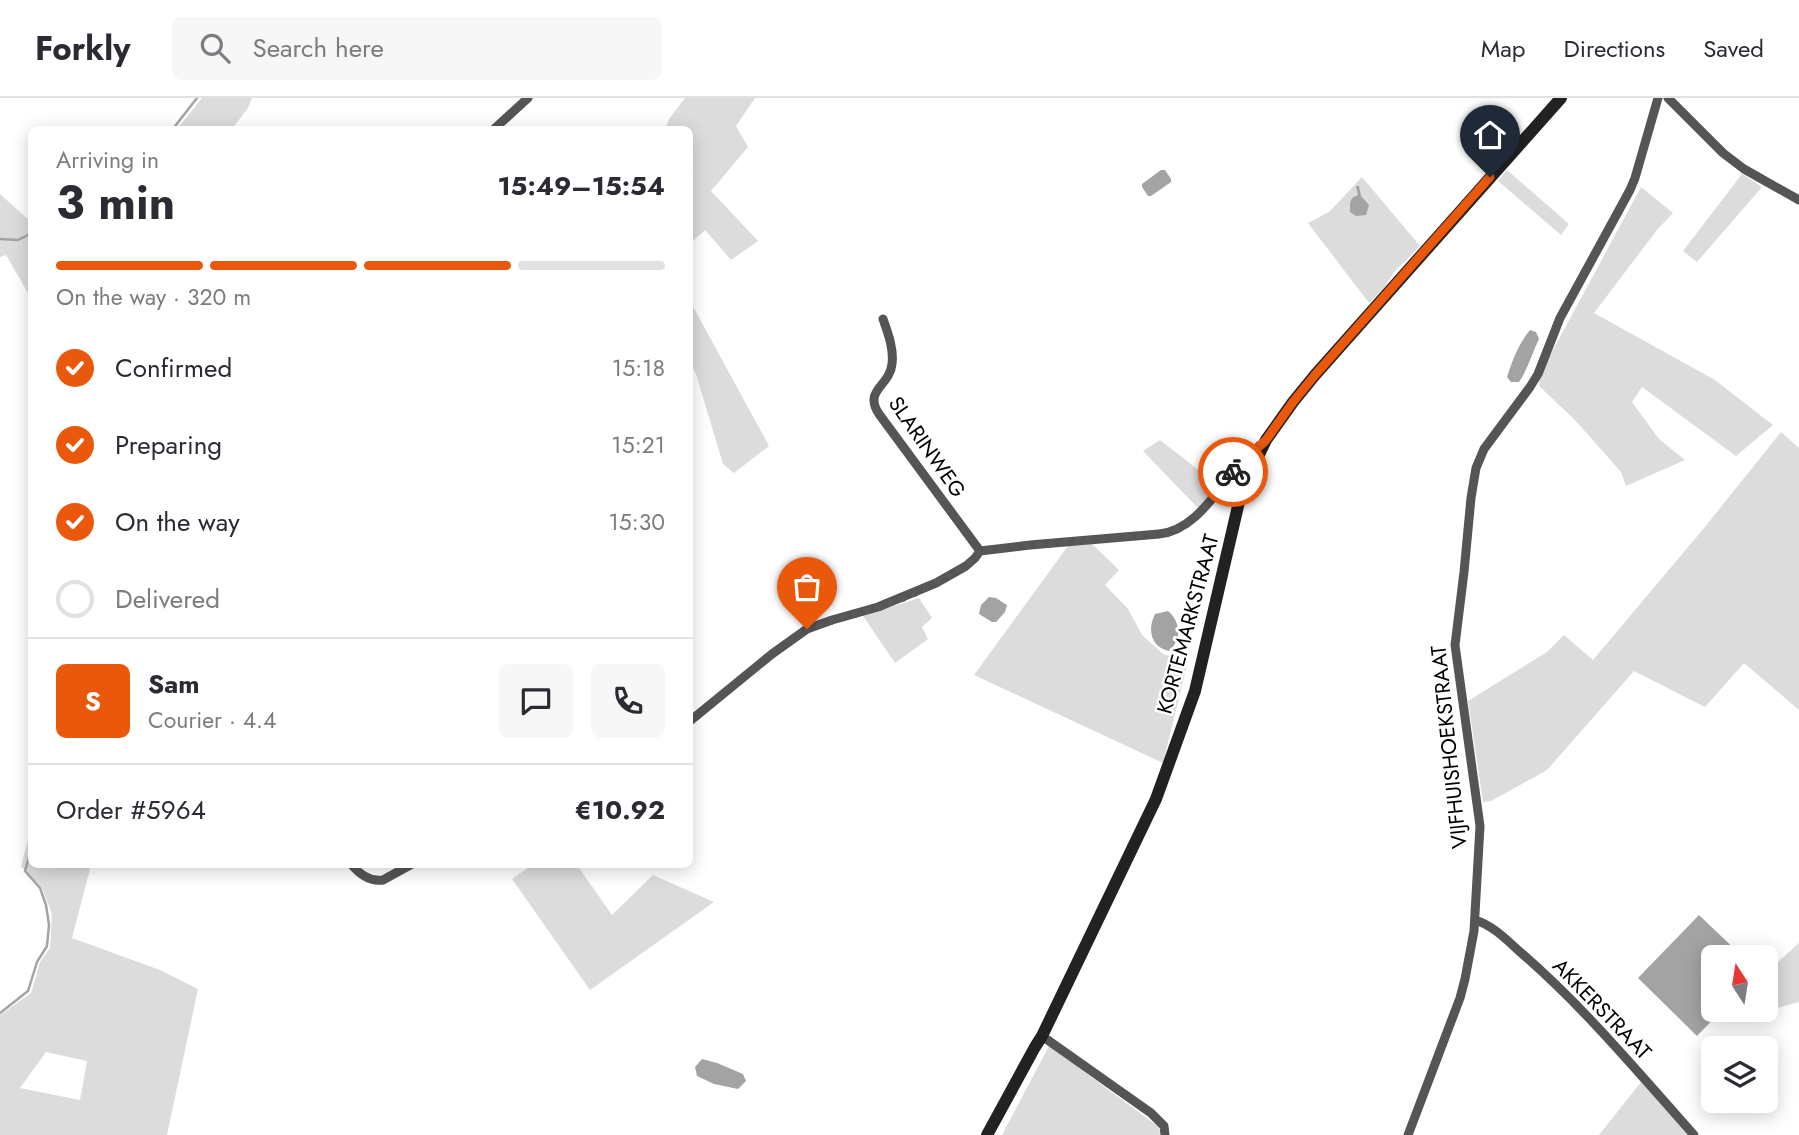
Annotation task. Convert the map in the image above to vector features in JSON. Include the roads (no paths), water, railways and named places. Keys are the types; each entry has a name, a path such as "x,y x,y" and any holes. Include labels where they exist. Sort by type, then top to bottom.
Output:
{"street":[{"path":"497,126 528,98"},
{"name":"KORTEMARKSTRAAT","path":"987,1135 1042,1036 1156,799 1195,691 1242,489 1266,440 1315,375 1560,98"},
{"name":"VIJFHUISHOEKSTRAAT","path":"1408,1135 1460,998 1475,920 1480,826 1455,645 1476,468 1484,449 1538,374 1560,318 1630,190 1658,98"},
{"path":"1668,98 1723,153 1744,169 1799,200"},
{"name":"SLARINWEG","path":"883,319 893,360 891,373 874,395 873,403 980,551"},
{"path":"693,719 772,653 807,629 885,605 936,583 966,566 980,551 1175,531 1196,516 1239,466 1266,440"},
{"path":"355,868 364,876 378,881 405,868"},
{"name":"AKKERSTRAAT","path":"1475,920 1483,922 1502,936 1556,984 1695,1135"},
{"path":"1042,1036 1151,1113 1164,1126 1165,1135"}],"waterway":[{"path":"175,126 197,98"},
{"path":"0,239 18,240 28,235"},
{"path":"0,1013 28,991 37,962 47,946 49,925 46,905 40,888 25,871 28,860"}]}
